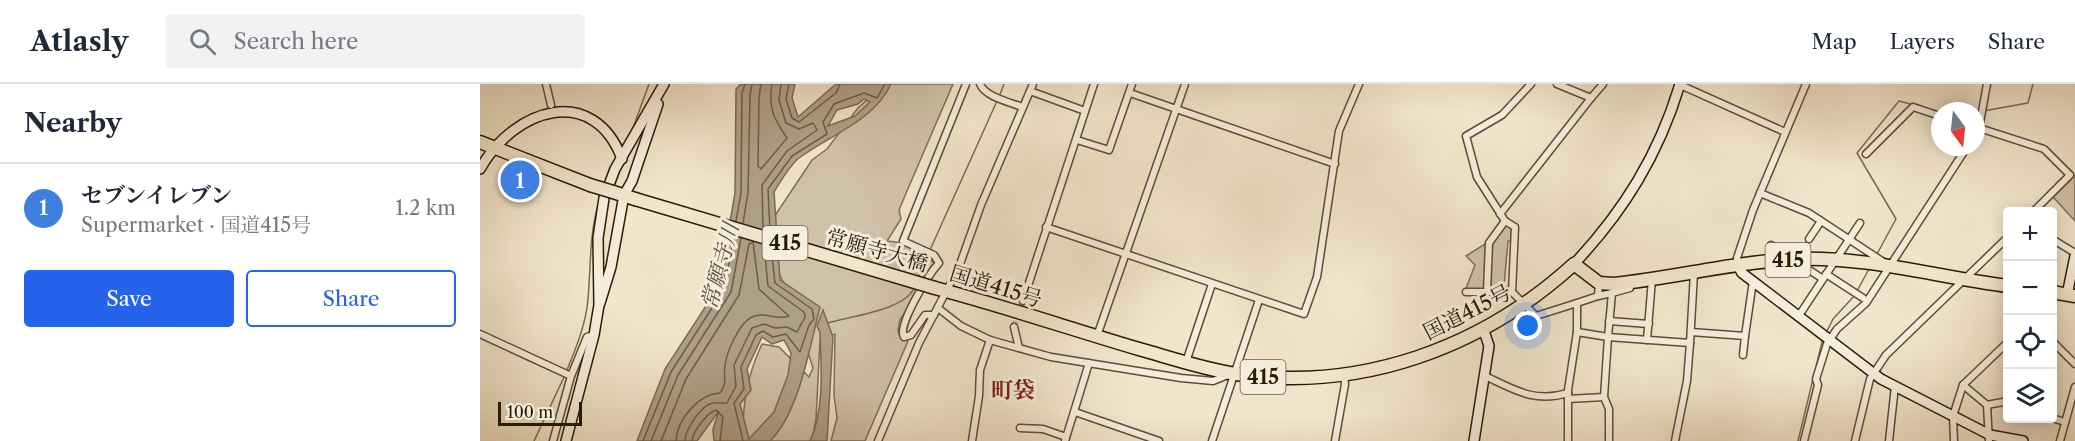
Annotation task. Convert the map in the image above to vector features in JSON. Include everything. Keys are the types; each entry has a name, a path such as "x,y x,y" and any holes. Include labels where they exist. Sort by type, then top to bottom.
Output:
{"highway":[{"name":"415","path":"480,142 590,185 624,195"},
{"name":"常願寺大橋","path":"624,195 941,289"},
{"name":"415","path":"1599,282 1630,283 1795,259 1835,260 1889,267 2003,287"},
{"path":"1574,264 1599,282"},
{"name":"国道415号","path":"941,289 1186,362 1234,373 1299,378 1344,375 1385,368 1426,356 1484,331 1525,306 1574,264"}],"main road":[{"path":"567,441 594,335 598,305 600,216 609,184 664,84"},
{"path":"598,305 609,276 624,195 643,153 664,84"},
{"path":"1574,264 1623,207 1640,181 1669,119 1680,84"},
{"path":"480,169 492,147 530,115 550,105 571,105 594,115 609,129 622,159"},
{"path":"2061,295 2075,255"},
{"path":"1738,266 1742,273 1800,314 1873,372 1895,386 1953,416 1989,438 2023,441"},
{"path":"1474,441 1489,346 1484,331"}],"street":[{"path":"546,84 550,105"},
{"path":"934,315 925,315 911,335 904,337 902,325 930,273 939,263 934,255 903,241 966,84"},
{"path":"980,84 982,89 994,96 1022,107"},
{"path":"1023,301 1094,84"},
{"path":"1077,140 1109,150 1132,84"},
{"path":"1097,336 1185,84"},
{"path":"1046,227 1304,314 1317,277 1339,131 1359,84"},
{"path":"1531,84 1502,115 1466,136 1477,177 1505,221 1515,227 1512,292 1536,316 1630,288 1630,283"},
{"path":"1560,84 1591,98"},
{"path":"1500,214 1603,84"},
{"path":"1680,84 1785,132"},
{"path":"1738,266 1740,249 1760,193 1806,84"},
{"path":"1983,102 1987,84"},
{"path":"878,441 909,364 938,308 941,289 1032,87 1085,111"},
{"path":"1130,93 1176,111 1335,164"},
{"path":"1866,154 1913,107 1931,113"},
{"path":"1985,132 2044,149 2072,172 2038,207"},
{"path":"1803,441 1818,386 1816,379 1827,344 1846,320 1862,309 1961,156"},
{"path":"1760,193 1809,213 1889,267"},
{"path":"1487,292 1489,243 1505,221"},
{"path":"1809,239 1821,221"},
{"path":"1800,314 1860,223"},
{"path":"1855,441 1873,372 1886,355 2003,241"},
{"path":"2057,242 2075,255"},
{"path":"1771,245 1863,298"},
{"path":"1675,441 1687,381 1695,272"},
{"path":"1647,340 1652,279"},
{"path":"1743,355 1753,281"},
{"path":"1598,297 1599,282"},
{"path":"1186,362 1212,284"},
{"path":"1466,292 1512,292"},
{"path":"1609,441 1609,409 1604,397 1612,293"},
{"path":"1212,441 1259,300"},
{"path":"1568,441 1568,396 1576,332 1576,303"},
{"path":"938,308 961,326 990,340 1018,348 1149,374 1213,381 1234,373"},
{"path":"1609,321 1649,324"},
{"path":"1014,327 1018,348"},
{"path":"1576,332 1608,337 1690,343"},
{"path":"1691,332 1745,336"},
{"path":"480,334 571,376"},
{"path":"553,441 571,376 587,337 594,335"},
{"path":"972,441 979,396 980,370 990,340"},
{"path":"2057,345 2075,364"},
{"path":"1954,441 1953,416 1963,385 2003,346"},
{"path":"1020,429 1043,429 1065,439 1089,363"},
{"path":"1335,441 1345,384 1344,375"},
{"path":"1485,376 1521,393 1542,398 1604,397"},
{"path":"1963,385 1988,405 1989,438"},
{"path":"1889,441 1895,386"},
{"path":"2060,441 2075,387"},
{"path":"1988,405 2003,402"},
{"path":"1075,412 1159,441"},
{"path":"2057,419 2066,422"}],"shaded area":[{"path":"885,84 953,84 899,210 901,219 887,241 913,248 935,264 900,320 898,330 900,337 908,341 865,441 831,441 837,418 834,395 835,334 820,340 816,419 812,441 743,441 746,391 762,344 779,347 809,377 813,368 789,294 775,265 772,220 812,160 827,149 858,108"},
{"path":"2075,175 2075,221 2053,197"},
{"path":"1506,224 1513,229 1513,241 1508,241 1504,286 1509,287 1509,291 1465,291 1475,265 1466,256 1487,243"}],"water":[{"path":"741,84 795,84 792,98 798,117 836,84 891,84 874,108 863,118 795,161 774,192 780,280 820,307 796,397 780,429 770,441 714,441 713,429 719,411 697,441 637,441 665,369 719,286 735,193 736,89","holes":["864,99 870,102 855,116 828,126 837,110 858,104","762,337 772,344 784,340 791,353 788,375 774,412 749,439 740,404 751,390 747,369"]},
{"path":"823,310 833,337 827,441 810,441 815,429 820,402 820,332 817,326"}],"waterway":[{"path":"633,128 649,84"},
{"path":"999,97 1004,84"},
{"path":"1985,111 2028,103 2033,84"},
{"path":"930,250 997,101"},
{"path":"1877,254 1896,219 1857,153 1899,101 1910,104"},
{"path":"567,370 585,318 592,238 599,202"},
{"path":"918,278 928,254"},
{"path":"1857,291 1869,269"},
{"path":"828,323 889,307 909,296 914,288"},
{"path":"1827,331 1833,319 1855,295"},
{"path":"1814,375 1823,338"},
{"path":"534,441 565,375"},
{"path":"1798,441 1813,379"}],"tunnel":[{"path":"1014,327 1023,301"}],"place":[{"name":"セブンイレブン","path":"520,180"}],"district":[{"name":"町袋","path":"1013,390"}],"water label":[{"name":"常願寺川","path":"720,266"}]}
